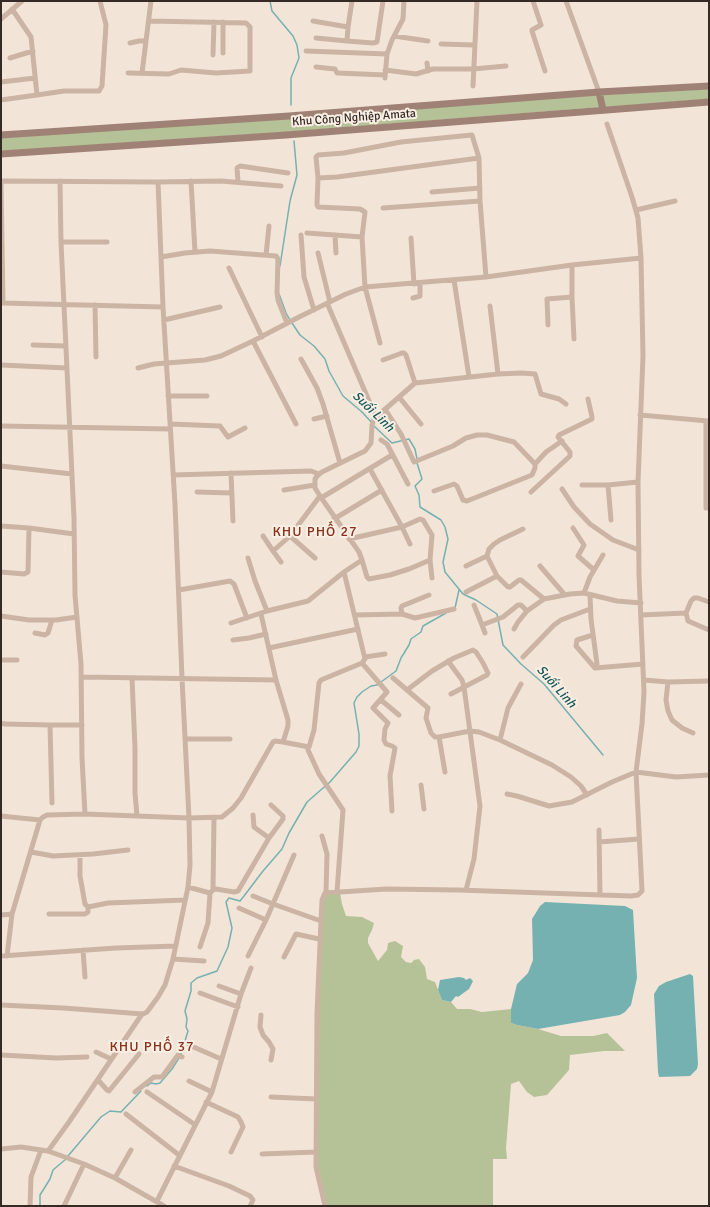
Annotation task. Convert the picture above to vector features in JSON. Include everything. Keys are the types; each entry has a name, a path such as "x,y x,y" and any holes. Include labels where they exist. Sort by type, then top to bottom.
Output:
{"street":[{"path":"1,19 22,1"},
{"path":"1,100 64,91 98,91 101,89 106,25 100,1"},
{"path":"142,73 150,21 151,1"},
{"path":"347,41 352,1"},
{"path":"316,38 377,42 383,1"},
{"path":"385,74 387,54 403,19 404,1"},
{"path":"473,86 477,1"},
{"path":"533,1 541,25 532,30 532,32 545,71"},
{"path":"566,1 599,92 603,110"},
{"path":"12,9 31,37 37,95"},
{"path":"128,73 169,74 183,70 216,72 250,71 250,27 246,23 150,21"},
{"path":"312,21 348,26"},
{"path":"213,55 214,22"},
{"path":"223,22 223,53"},
{"path":"394,36 428,41"},
{"path":"130,43 146,41"},
{"path":"461,41 474,44"},
{"path":"441,44 474,44"},
{"path":"10,58 33,51"},
{"path":"306,51 387,54"},
{"path":"428,63 428,71"},
{"path":"316,67 335,69 337,73 416,74 433,70 506,66"},
{"path":"1,82 35,78"},
{"name":"Khu Công Nghiệp Amata","path":"1,135 289,116 599,92 709,86"},
{"name":"Khu Công Nghiệp Amata","path":"1,154 709,102"},
{"path":"326,892 386,889 466,890 631,896 638,895 642,891 636,772 642,724 644,680 638,482 642,356 641,258 636,210 607,124"},
{"path":"380,343 365,288 362,238 364,212 363,210 318,207 316,157 318,155 344,153 401,142 471,134 474,136 479,158 480,201 486,277"},
{"path":"318,178 337,177 479,158"},
{"path":"238,182 237,168 240,166 288,173"},
{"path":"163,308 2,303 1,181 191,181 238,182 282,186"},
{"path":"60,181 61,242 72,474 74,572 82,677 85,814"},
{"path":"191,181 196,252"},
{"path":"1,1006 63,1008 142,1014 147,1012 165,985 176,946 188,887 190,865 186,738 163,308 158,182"},
{"path":"432,192 480,188"},
{"path":"383,208 480,201"},
{"path":"636,210 675,201"},
{"path":"266,255 269,226"},
{"path":"307,233 362,238"},
{"path":"301,235 304,277 314,310"},
{"path":"335,235 336,253"},
{"path":"411,238 414,284"},
{"path":"61,242 107,242"},
{"path":"161,256 210,251 276,256 278,259 278,300 287,323"},
{"path":"318,253 328,303 375,418"},
{"path":"138,368 154,364 205,360 221,356 346,294 365,288 486,277 572,265 641,258"},
{"path":"572,265 574,339"},
{"path":"229,268 262,337"},
{"path":"454,280 469,377"},
{"path":"414,298 420,296 420,283"},
{"path":"548,324 547,299 572,297"},
{"path":"95,305 96,357"},
{"path":"490,306 498,374"},
{"path":"164,320 220,307"},
{"path":"253,341 296,424"},
{"path":"33,345 66,346"},
{"path":"383,360 404,353 416,383"},
{"path":"301,359 317,388 327,416 340,464"},
{"path":"1,365 67,368"},
{"path":"430,560 409,569 369,579 359,552 320,497 315,485 315,479 319,474 340,464 367,448 371,443 372,425 375,418 416,383 498,374 535,374 541,394 559,399 566,404"},
{"path":"168,396 207,396"},
{"path":"399,397 421,424"},
{"path":"531,492 571,454 558,437 559,435 592,419 588,399"},
{"path":"385,409 403,437 414,462 453,446 466,438 477,435 514,442 535,464"},
{"path":"640,415 708,421 706,508 709,508"},
{"path":"314,419 327,416"},
{"path":"1,426 220,426 228,437 245,428"},
{"path":"381,440 387,444 408,484"},
{"path":"434,491 454,484 457,486 463,500 467,501 532,475 535,464 546,452 562,441"},
{"path":"273,551 290,536 320,497 392,455"},
{"path":"1,466 72,474"},
{"path":"370,469 410,544"},
{"path":"173,475 311,471 319,474"},
{"path":"231,473 233,520"},
{"path":"582,486 638,482"},
{"path":"284,490 315,485"},
{"path":"608,485 611,520"},
{"path":"562,489 574,507 590,524 613,540 639,550"},
{"path":"334,518 382,490"},
{"path":"196,492 232,493"},
{"path":"349,539 402,527 420,519 424,521 432,535 430,560 432,578"},
{"path":"1,526 74,534"},
{"path":"1,572 24,574 28,572 29,528"},
{"path":"573,528 584,545 578,556 594,570"},
{"path":"523,529 494,544 489,549 487,556 497,576 508,587 521,580 544,599"},
{"path":"263,536 281,562"},
{"path":"290,536 315,558"},
{"path":"584,593 594,570 604,555"},
{"path":"466,566 487,556"},
{"path":"248,558 267,611"},
{"path":"230,623 267,611 308,601 344,572 362,560"},
{"path":"540,566 565,595"},
{"path":"7,956 12,914 40,820 47,815 85,814 189,818 222,817 233,808 240,798 274,741 309,747 314,730 319,683 321,680 362,663 365,659 344,572"},
{"path":"466,592 497,576"},
{"path":"179,590 231,581 247,618"},
{"path":"514,629 527,611 544,599 584,593 617,601 641,602"},
{"path":"402,614 400,608 402,606 430,595"},
{"path":"590,595 590,609 597,664 595,668"},
{"path":"709,602 694,598 691,601 686,613 688,620 709,630"},
{"path":"474,605 485,634"},
{"path":"482,625 504,617 520,605 527,611"},
{"path":"355,615 402,614 415,618 454,609"},
{"path":"523,657 554,624 590,609"},
{"path":"642,615 686,613"},
{"path":"261,614 276,680 288,720 288,726 283,742"},
{"path":"1,616 29,620 52,620 77,617"},
{"path":"34,633 45,635 48,633 52,620"},
{"path":"269,648 358,629"},
{"path":"233,640 266,634"},
{"path":"593,635 577,640 576,646 595,668"},
{"path":"407,690 448,661 473,650 483,663 488,673 487,675 451,694"},
{"path":"365,657 384,654"},
{"path":"1,660 17,660"},
{"path":"448,661 462,680 464,687 480,806 474,859 466,890"},
{"path":"362,663 387,692 374,708 388,723 385,729 384,740 386,744 395,748 391,769 392,811"},
{"path":"595,668 643,664"},
{"path":"82,677 276,680"},
{"path":"132,678 137,816"},
{"path":"393,678 428,708 426,718 430,733 435,737 470,731 485,734 552,765 571,777 581,786 587,795"},
{"path":"644,680 668,682 709,680"},
{"path":"668,682 666,700 668,711 672,720 682,728 693,733"},
{"path":"500,740 508,708 521,684"},
{"path":"381,700 399,715"},
{"path":"1,723 82,725"},
{"path":"50,725 52,803"},
{"path":"439,737 445,772"},
{"path":"186,738 230,739"},
{"path":"308,750 318,774 343,810 337,892"},
{"path":"507,794 549,806 572,802 636,772 676,777 709,775"},
{"path":"421,785 424,809"},
{"path":"188,887 212,891 220,889 234,892 238,891 283,817 270,805"},
{"path":"253,815 254,827 269,838"},
{"path":"1,816 40,820"},
{"path":"200,947 208,923 212,891 214,818"},
{"path":"599,830 600,895"},
{"path":"322,836 327,854 326,892 322,900 319,939 316,1167 325,1206"},
{"path":"599,842 639,839"},
{"path":"31,852 53,856 128,850"},
{"path":"49,914 86,914 88,912 80,876 80,855"},
{"path":"248,956 266,920 294,855"},
{"path":"253,896 320,921"},
{"path":"88,907 108,903 185,900"},
{"path":"239,908 266,920"},
{"path":"1,915 12,914"},
{"path":"284,957 296,934 319,939"},
{"path":"1,956 83,950 176,946"},
{"path":"83,950 86,977"},
{"path":"172,959 204,961"},
{"path":"157,1201 194,1124 212,1092 221,1059 251,968"},
{"path":"218,986 242,994"},
{"path":"200,994 238,1007"},
{"path":"48,1151 142,1014"},
{"path":"261,1015 260,1027 263,1035 273,1049 271,1060"},
{"path":"189,1045 221,1059"},
{"path":"96,1052 111,1059"},
{"path":"1,1054 56,1058 87,1057"},
{"path":"98,1080 107,1090 110,1091 139,1054"},
{"path":"135,1092 154,1077 162,1077 180,1056"},
{"path":"189,1081 212,1092"},
{"path":"147,1092 194,1124"},
{"path":"271,1097 316,1099"},
{"path":"206,1102 238,1117 241,1122 243,1127 231,1152"},
{"path":"126,1114 179,1155"},
{"path":"1,1149 17,1147 48,1151 84,1164 115,1178 164,1206"},
{"path":"30,1206 31,1177 41,1150"},
{"path":"115,1178 131,1150"},
{"path":"262,1154 316,1152"},
{"path":"64,1206 84,1164"},
{"path":"174,1166 229,1186 250,1196 253,1200 250,1206"}],"green space":[{"path":"709,89 709,99 604,107 602,95"},
{"path":"598,95 601,107 285,132 1,151 1,138"},
{"path":"340,893 346,916 362,917 374,923 368,938 368,943 378,961 387,950 388,943 395,941 403,946 401,957 406,962 411,963 414,960 419,959 425,967 427,979 435,982 442,1000 451,1002 457,1009 470,1009 482,1012 511,1009 511,1023 561,1036 593,1036 607,1033 625,1051 604,1051 570,1055 569,1070 547,1095 534,1097 527,1092 519,1081 511,1084 506,1148 507,1159 493,1159 493,1206 327,1206 318,1166 318,1012 324,900 327,894"}],"water":[{"path":"545,902 625,906 633,910 637,978 631,1005 625,1012 620,1015 538,1029 511,1023 511,1009 517,984 528,973 533,960 532,919 540,906"},
{"path":"690,974 693,976 698,1064 697,1069 690,1076 659,1077 654,994 659,986 666,982"},
{"path":"459,977 466,980 470,978 473,981 469,989 458,997 456,996 451,1002 442,1000 438,990 440,980"}],"waterway":[{"name":"Suối Linh","path":"270,1 272,11 293,36 297,45 299,58 291,78 291,105"},
{"name":"Suối Linh","path":"280,266 290,201 297,175 294,141"},
{"name":"Suối Linh","path":"279,294 290,320"},
{"name":"Suối Linh","path":"292,323 300,335 314,346 325,359 329,371 343,396 362,412 372,423"},
{"name":"Suối Linh","path":"374,426 392,443 409,439 415,449 417,459"},
{"name":"Suối Linh","path":"417,463 422,479 415,486 419,495 420,507 441,520 445,527 448,539 443,562 445,572 463,594 476,600 497,614 503,645 521,664 544,684 603,755"},
{"path":"455,608 459,590"},
{"path":"181,1054 188,1031 186,1027 187,1019 185,1011 191,991 191,983 197,978 217,971 228,947 232,928 226,902 229,898 240,901 282,849 289,833 307,802 330,782 356,752 359,746 359,734 354,703 357,697 362,692 371,686 377,685 396,671 411,639 421,632 423,626 446,613"},
{"path":"147,1086 151,1083 160,1083 179,1058"},
{"path":"68,1156 101,1117 110,1111 121,1112 141,1091"},
{"path":"40,1206 40,1195 50,1179 53,1170 66,1159"}],"district":[{"name":"KHU PHỐ 27","path":"315,532"},
{"name":"KHU PHỐ 37","path":"152,1047"}]}
